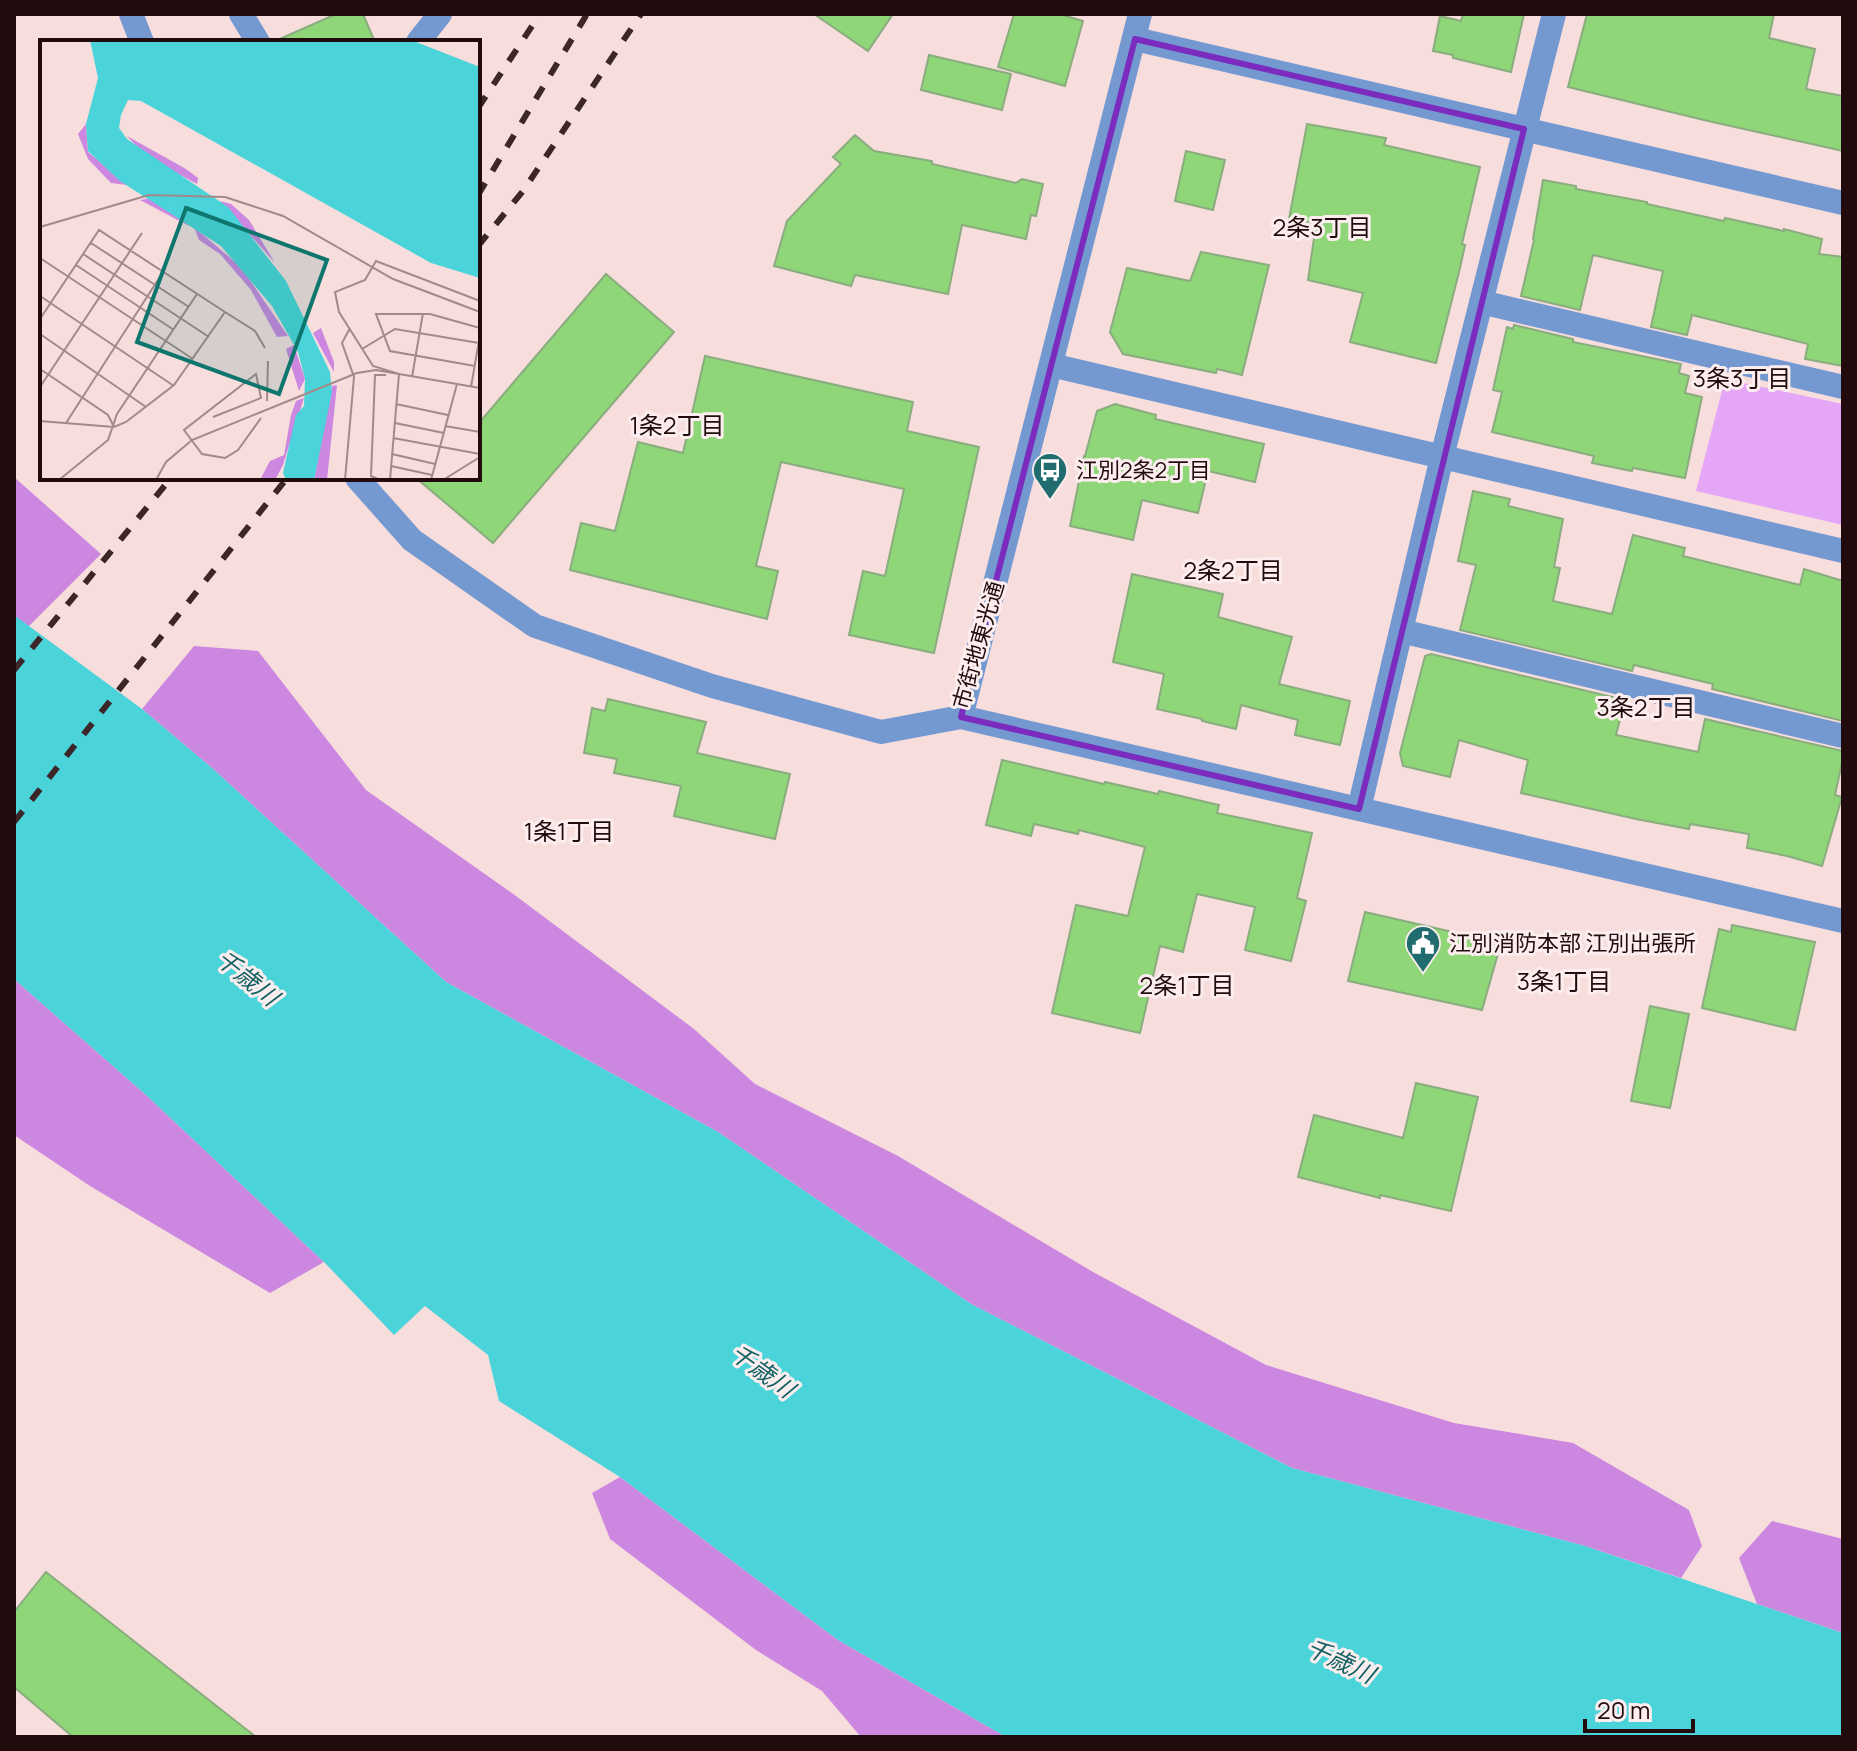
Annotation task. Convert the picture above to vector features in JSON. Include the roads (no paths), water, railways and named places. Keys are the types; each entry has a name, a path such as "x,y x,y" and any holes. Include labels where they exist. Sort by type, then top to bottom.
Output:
{"street":[{"path":"131,14 141,40"},
{"path":"241,14 257,40"},
{"path":"420,40 440,14"},
{"name":"市街地東光通","path":"359,480 412,540 535,626 712,686 881,732 961,717 1140,14"},
{"path":"1359,809 1442,457 1554,14"},
{"path":"1135,39 1843,203"},
{"path":"1481,302 1843,387"},
{"path":"1051,365 1843,551"},
{"path":"1401,631 1843,736"},
{"path":"961,717 1843,921"}],"water":[{"name":"千歳川","path":"14,615 142,709 212,768 446,982 718,1132 971,1304 1292,1468 1585,1546 1843,1633 1843,1737 1006,1737 838,1640 620,1477 499,1401 488,1355 425,1306 394,1335 324,1262 146,1095 14,979"}],"railway":[{"path":"480,105 540,14"},
{"path":"480,192 587,14"},
{"path":"480,244 523,191 641,14"},
{"path":"14,670 169,480"},
{"path":"14,822 285,480"}],"place":[{"name":"江別2条2丁目","path":"1050,501"},
{"name":"江別消防本部 江別出張所","path":"1423,974"}],"district":[{"name":"2条3丁目","path":"1322,226"},
{"name":"3条3丁目","path":"1742,377"},
{"name":"1条2丁目","path":"677,424"},
{"name":"2条2丁目","path":"1233,569"},
{"name":"3条2丁目","path":"1646,706"},
{"name":"1条1丁目","path":"569,830"},
{"name":"3条1丁目","path":"1564,980"},
{"name":"2条1丁目","path":"1187,984"}]}
